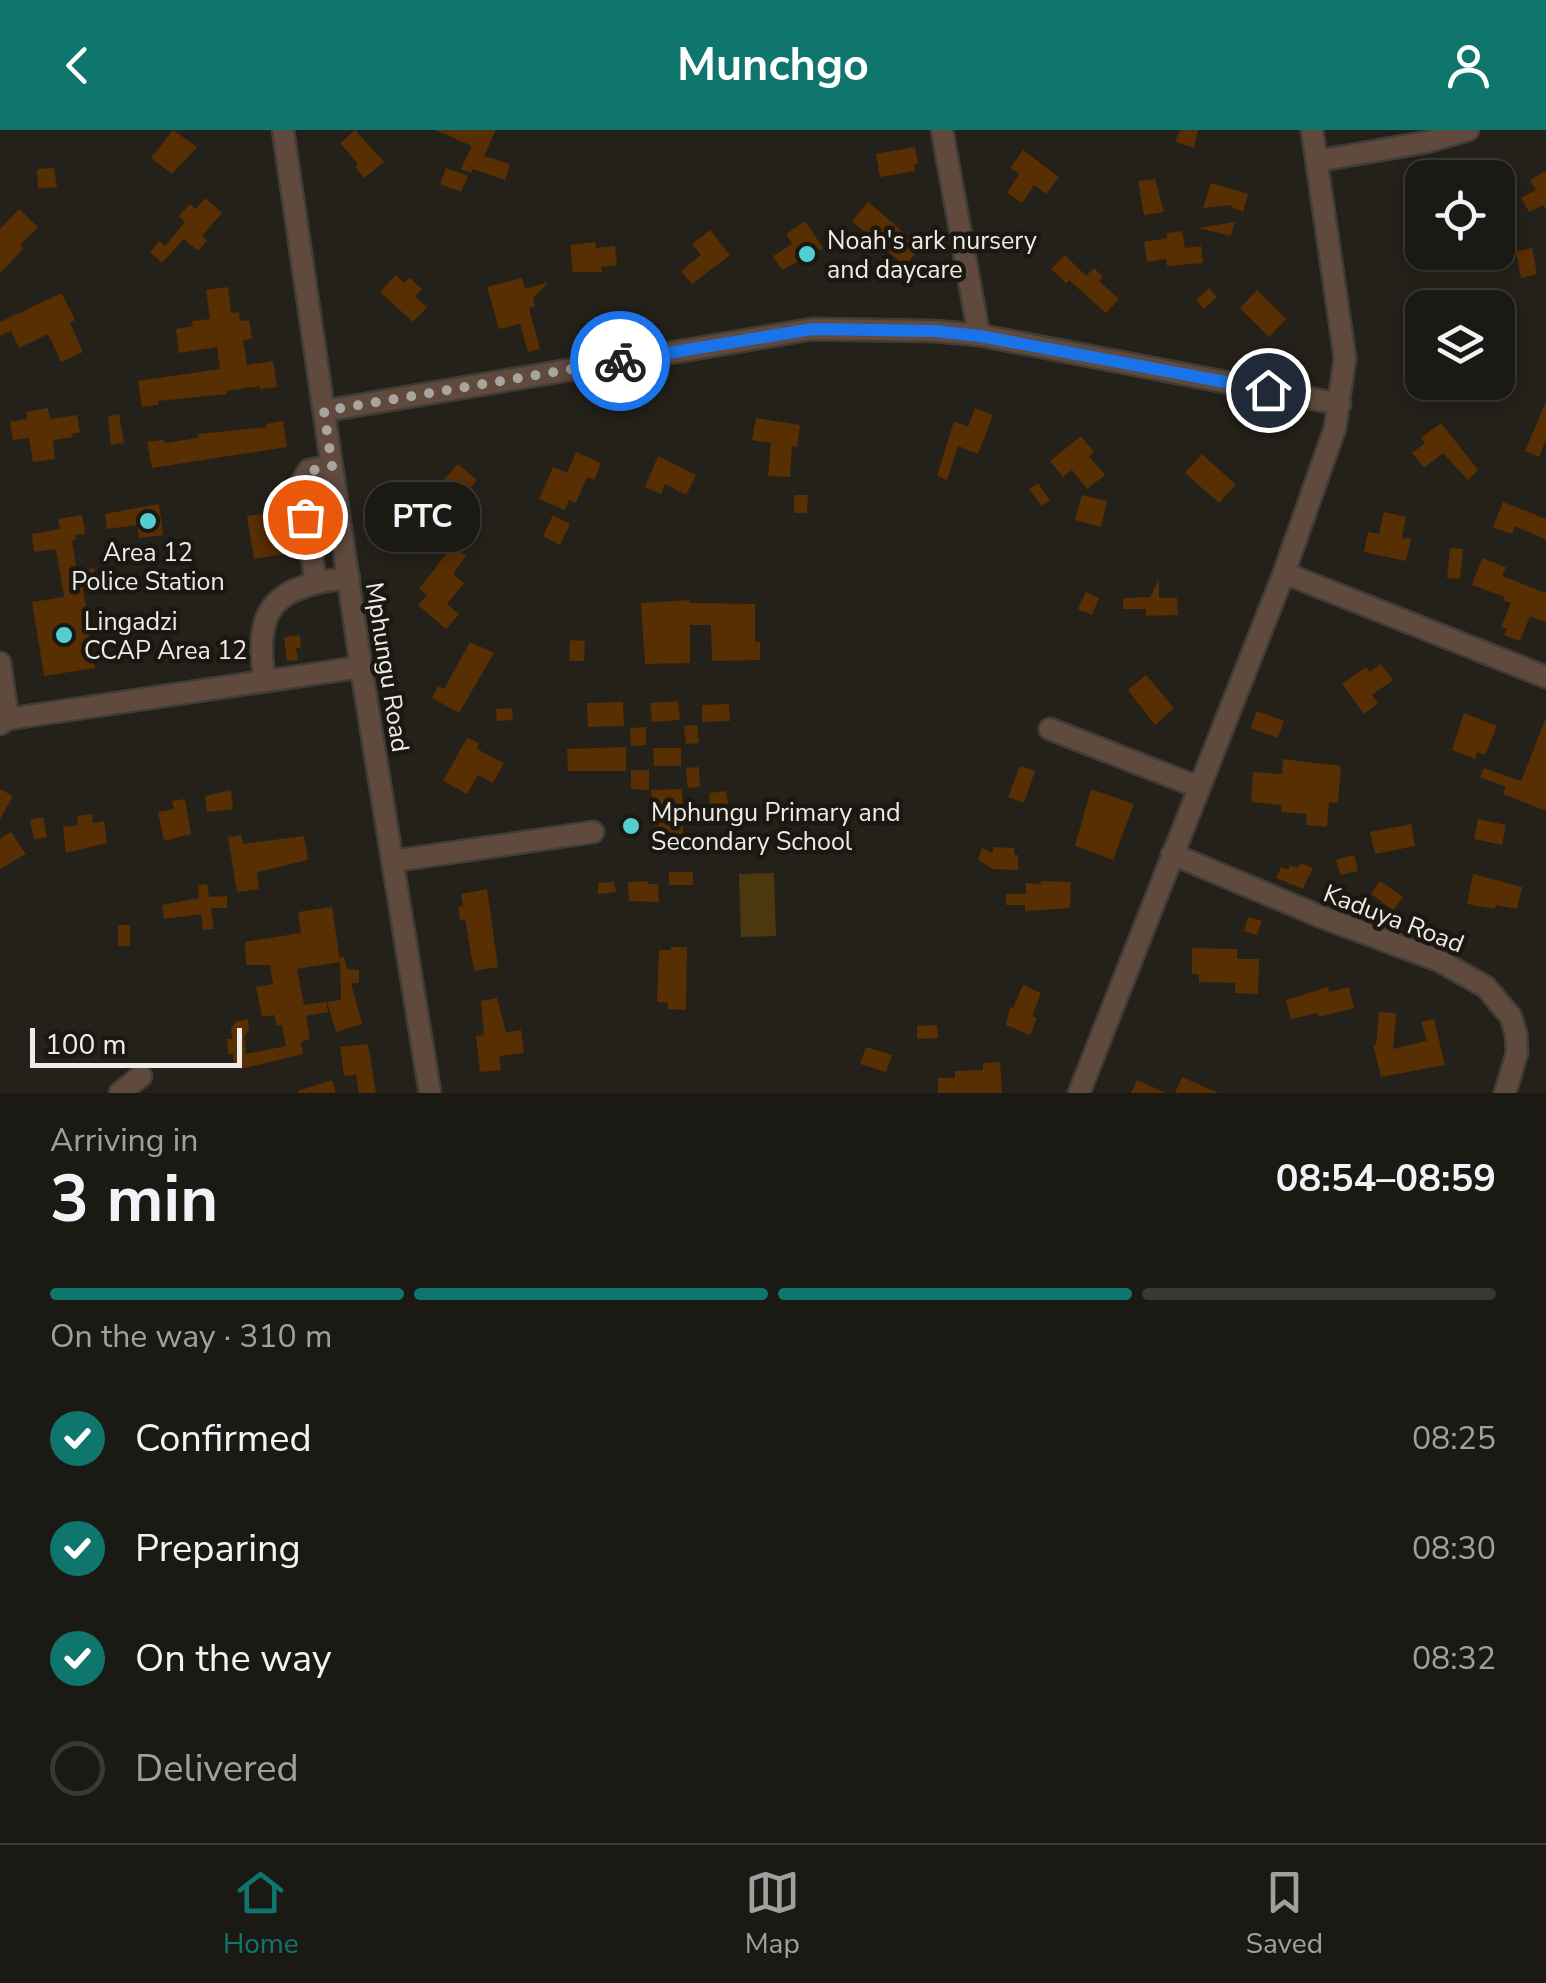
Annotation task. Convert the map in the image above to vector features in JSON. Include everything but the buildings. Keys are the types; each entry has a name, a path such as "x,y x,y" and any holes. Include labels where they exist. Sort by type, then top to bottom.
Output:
{"street":[{"name":"Mphungu Road","path":"283,130 361,667 430,1093"},
{"path":"942,130 980,336"},
{"path":"1079,1093 1284,573 1335,428 1345,358 1312,130"},
{"path":"1317,161 1427,142 1468,130"},
{"path":"324,411 812,329 934,331 980,336 1340,404"},
{"path":"316,582 300,485 309,470 332,466"},
{"path":"1284,573 1546,678"},
{"path":"265,681 260,644 265,620 288,593 316,582 349,578"},
{"path":"0,662 4,721 361,667"},
{"path":"1050,729 1198,787"},
{"path":"393,861 593,832"},
{"name":"Kaduya Road","path":"1172,854 1324,918 1440,961 1486,986 1511,1017 1516,1034 1517,1054 1504,1093"},
{"path":"120,1093 140,1076"}],"shaded area":[{"path":"774,873 776,936 741,937 739,874"}],"way so far":[{"path":"305,517 302,476 309,470 332,466 324,411 620,361"}],"place":[{"name":"Noah's ark nursery and daycare","path":"807,254"},
{"name":"PTC","path":"305,517"},
{"name":"Area 12 Police Station","path":"148,521"},
{"name":"Lingadzi CCAP Area 12","path":"64,635"},
{"name":"Mphungu Primary and Secondary School","path":"631,826"}],"route":[{"path":"620,361 812,329 934,331 980,336 1268,390"}]}
